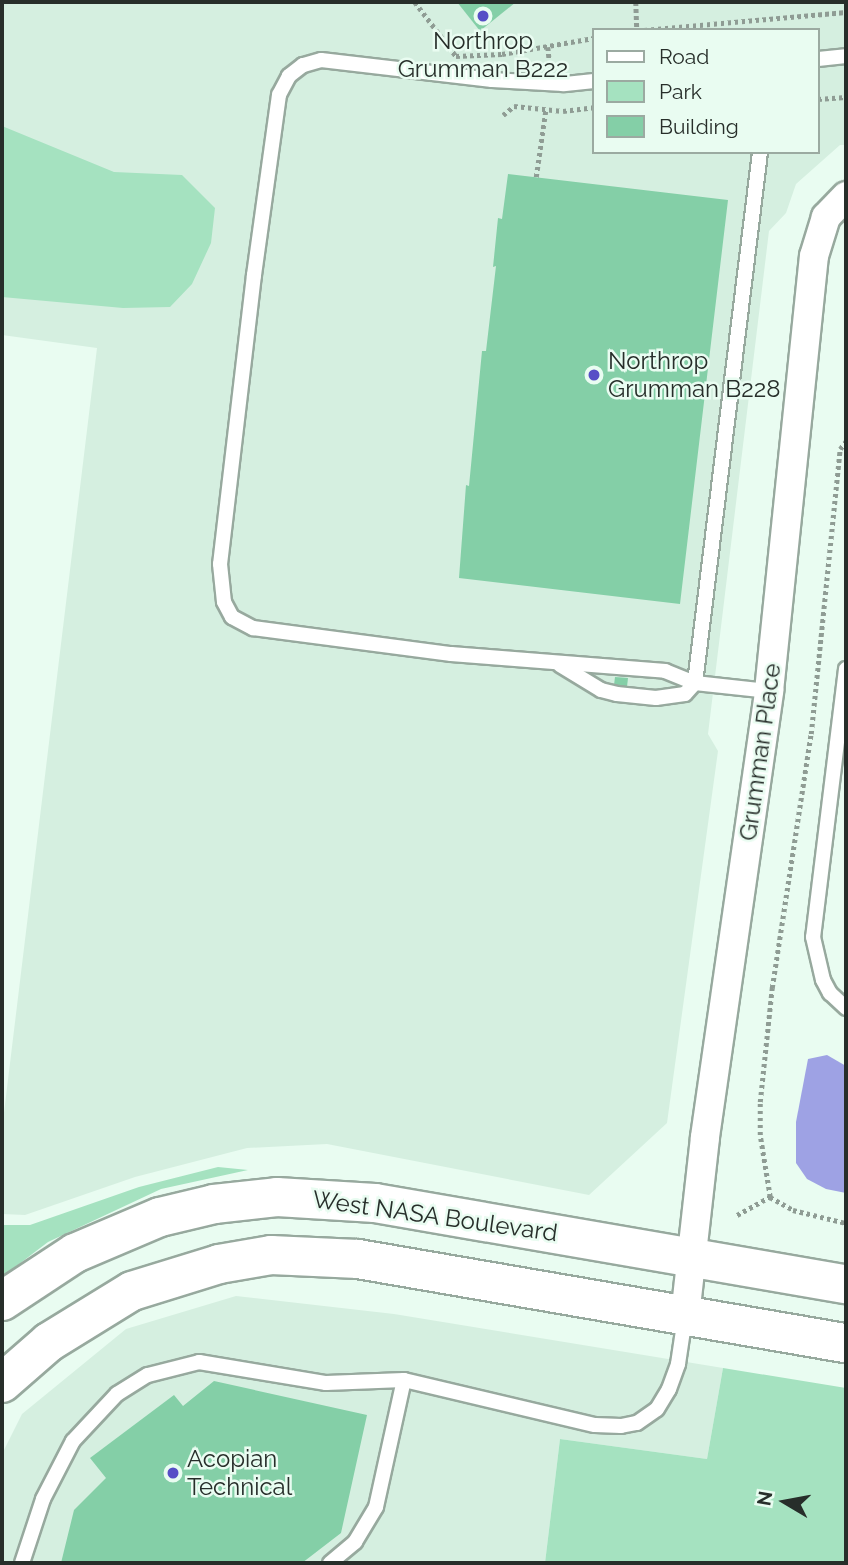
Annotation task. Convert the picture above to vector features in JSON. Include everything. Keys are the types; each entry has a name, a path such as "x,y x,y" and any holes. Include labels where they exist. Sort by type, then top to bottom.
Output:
{"main road":[{"name":"West NASA Boulevard","path":"2,1301 75,1253 142,1224 214,1204 276,1196 376,1203 846,1284"},
{"path":"2,1383 49,1342 132,1291 219,1264 258,1256 296,1254 386,1264 846,1343"}],"street":[{"name":"Grumman Place","path":"685,1316 711,1096 769,691 814,256 826,217 846,196"}],"lane":[{"path":"820,59 846,56"},
{"path":"592,81 563,84 492,80 321,60 303,65 289,76 279,95 220,564 224,602 232,617 253,628 451,654 665,671 695,683 769,691"},
{"path":"552,662 577,673 601,690 617,694 656,698 685,694 695,683 760,154"},
{"path":"846,669 813,937 823,980 830,993 846,1008"},
{"path":"22,1563 43,1499 73,1441 117,1394 148,1376 199,1362 326,1383 404,1380 595,1425 621,1426 637,1423 657,1409 669,1389 678,1364 685,1316"},
{"path":"330,1563 355,1542 376,1507 404,1380"}],"path":[{"path":"415,2 456,56 502,54 592,38"},
{"path":"636,2 637,28"},
{"path":"666,28 846,12"},
{"path":"548,47 551,71"},
{"path":"536,177 547,97"},
{"path":"820,99 846,97"},
{"path":"503,114 514,106 563,111 592,107"},
{"path":"770,1197 760,1135 760,1102 772,988 811,734 839,449 846,441"},
{"path":"737,1215 770,1197"},
{"path":"770,1197 793,1210 846,1223"}],"shaded area":[{"path":"2,2 846,2 846,145 840,145 796,184 786,213 769,231 708,734 718,751 667,1123 589,1195 327,1144 247,1148 135,1177 25,1215 2,1214 2,1129 97,348 2,335"},
{"path":"236,1296 394,1314 723,1368 707,1459 560,1439 545,1563 2,1563 2,1454 22,1414 126,1329"}],"green space":[{"path":"2,126 114,172 182,175 215,208 211,243 192,284 170,307 123,308 2,297"},
{"path":"218,1167 248,1170 161,1189 48,1242 2,1277 2,1225 30,1225 139,1187"},
{"path":"723,1368 846,1388 846,1563 545,1563 560,1439 707,1459"}],"water":[{"path":"827,1055 846,1066 846,1193 826,1189 807,1179 796,1163 796,1122 808,1059"}],"building":[{"name":"Northrop Grumman B222","path":"457,2 516,2 480,31"},
{"name":"Northrop Grumman B228","path":"508,174 728,200 680,604 459,578 466,485 469,486 482,351 486,351 496,266 493,267 498,218 502,219"},
{"path":"615,677 628,678 627,687 614,685"},
{"path":"214,1381 367,1415 341,1533 302,1563 61,1563 74,1510 106,1478 90,1458 174,1395 183,1406"}],"place":[{"name":"Northrop Grumman B222","path":"483,16"},
{"name":"Northrop Grumman B228","path":"594,375"},
{"name":"Acopian Technical","path":"173,1473"}]}
